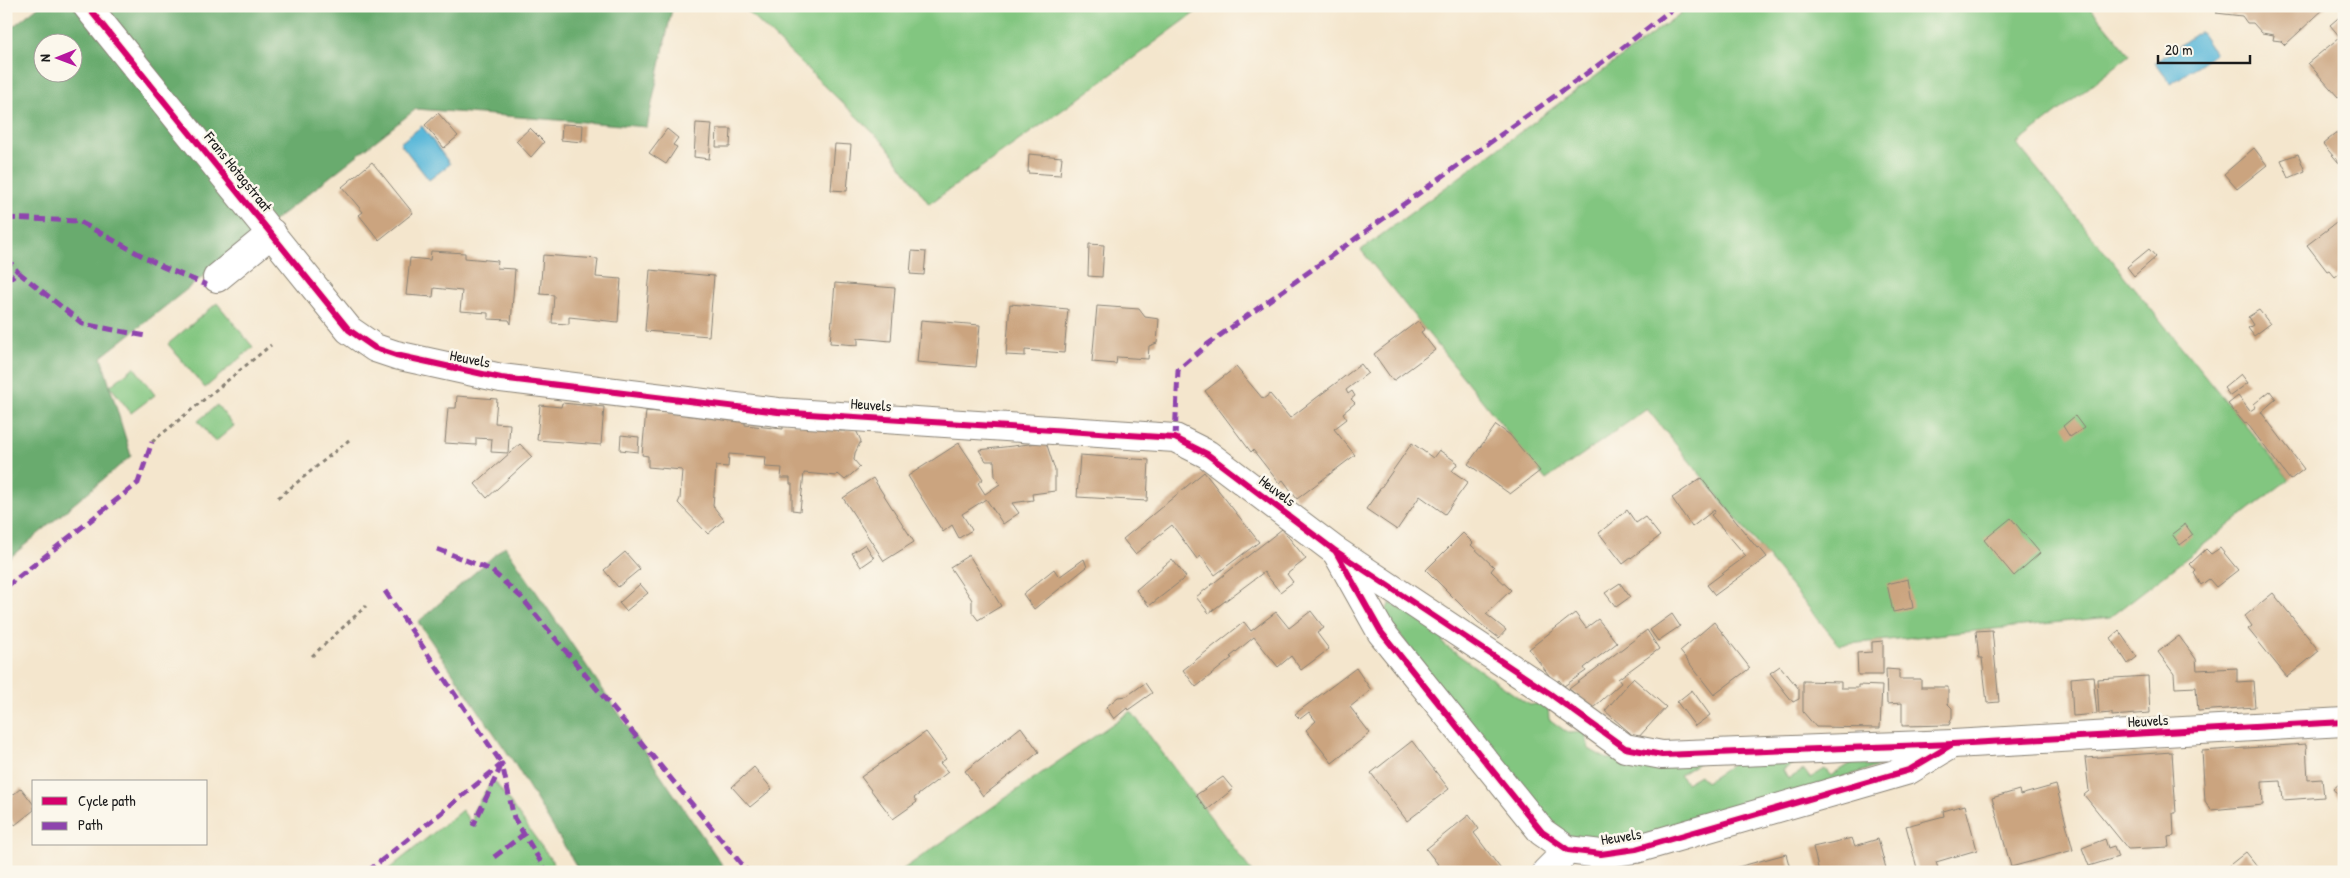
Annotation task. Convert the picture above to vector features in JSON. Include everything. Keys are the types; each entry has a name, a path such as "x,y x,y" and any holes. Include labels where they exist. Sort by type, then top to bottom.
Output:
{"street":[{"name":"Frans Hotagstraat","path":"87,6 349,330 375,348"},
{"path":"217,278 272,233"},
{"name":"Heuvels","path":"375,348 420,362 501,378 778,412 1175,438 1207,454 1334,550 1549,693 1625,748 1662,755 1953,744 2344,722"},
{"name":"Heuvels","path":"1334,550 1381,632 1542,832 1568,850 1601,854 1636,848 1909,770 1953,744"},
{"path":"1546,872 1568,850"}],"path":[{"path":"152,442 271,345"},
{"path":"278,498 349,440"},
{"path":"312,656 366,606"}],"green space":[{"path":"39,6 671,6 672,9 647,127 416,109 101,357 131,456 6,561 6,32"},
{"path":"742,6 1204,6 1078,99 929,204 886,145"},
{"path":"1677,6 2089,6 2130,55 2017,144 2289,479 2110,617 1839,645 1647,409 1546,480 1361,250 1681,13"},
{"path":"217,303 253,347 205,388 168,344"},
{"path":"134,367 155,395 131,413 110,386"},
{"path":"217,405 234,426 215,442 198,421"},
{"path":"505,546 727,872 580,872 513,761 418,622"},
{"path":"1390,603 1443,632 1443,644 1529,705 1544,703 1548,706 1549,719 1568,733 1585,732 1589,749 1607,759 1700,762 1680,775 1686,783 1700,775 1706,782 1733,764 1802,758 1783,770 1788,779 1804,770 1810,778 1825,769 1831,776 1864,755 1883,757 1886,764 1627,843 1579,841 1547,826 1384,614"},
{"path":"1131,711 1252,872 899,872"},
{"path":"493,779 560,872 385,872 462,810 473,826 473,811"}],"water":[{"path":"2200,31 2215,53 2171,84 2155,63"},
{"path":"422,126 450,164 429,180 400,143"}],"building":[{"path":"2225,6 2289,6 2290,8 2327,6 2285,45 2281,41 2273,40 2274,35 2262,33 2253,23 2247,23 2242,16 2216,13"},
{"path":"2344,13 2344,92 2338,97 2308,63 2340,37 2330,25"},
{"path":"438,113 458,136 444,148 425,125"},
{"path":"696,123 712,124 709,159 694,157"},
{"path":"562,124 583,125 582,142 561,140"},
{"path":"2344,127 2344,169 2323,144"},
{"path":"530,128 544,142 531,157 516,141"},
{"path":"667,129 678,138 673,145 677,147 666,164 649,153"},
{"path":"717,129 731,129 730,147 716,147"},
{"path":"835,144 851,145 847,191 831,190"},
{"path":"2254,148 2267,165 2237,189 2224,174"},
{"path":"1029,154 1062,157 1060,175 1028,173"},
{"path":"2298,154 2305,171 2289,178 2281,160"},
{"path":"372,162 413,213 379,240 359,215 363,212 342,187"},
{"path":"2344,217 2344,270 2335,277 2329,270 2327,271 2307,245"},
{"path":"1089,244 1104,245 1102,277 1088,276"},
{"path":"2149,249 2156,257 2134,276 2127,267"},
{"path":"431,251 465,253 465,258 498,261 497,268 515,269 511,324 509,320 488,319 488,313 460,311 462,291 434,288 433,297 406,295 410,258 430,260"},
{"path":"912,251 926,252 924,275 910,274"},
{"path":"543,255 598,259 596,277 621,279 618,322 569,317 569,324 552,323 554,295 540,294"},
{"path":"650,270 714,276 709,336 645,331"},
{"path":"835,283 895,288 891,341 858,338 858,345 830,343"},
{"path":"1010,304 1068,309 1064,353 1025,350 1025,356 1006,355"},
{"path":"1097,306 1139,309 1145,317 1159,319 1157,343 1149,346 1148,359 1117,357 1116,364 1092,362"},
{"path":"2259,310 2270,324 2254,336 2248,328 2253,325 2248,317"},
{"path":"921,320 980,325 976,367 917,362"},
{"path":"1418,321 1425,329 1421,332 1435,350 1393,381 1374,354"},
{"path":"1361,364 1368,373 1346,390 1348,394 1352,391 1355,396 1351,399 1355,403 1343,413 1347,419 1334,429 1355,455 1297,499 1283,480 1279,483 1253,450 1251,452 1205,391 1236,367 1263,399 1270,394 1290,418"},
{"path":"2241,374 2248,383 2230,396 2224,388"},
{"path":"2270,391 2276,399 2261,412 2304,469 2290,480 2246,422 2245,424 2228,404 2238,396 2250,411 2256,407 2254,404"},
{"path":"457,396 497,399 495,423 510,424 508,453 491,452 492,439 476,438 476,445 445,443 448,408 456,408"},
{"path":"562,403 604,407 601,445 537,440 540,405 561,407"},
{"path":"646,411 745,419 745,425 783,429 783,423 838,428 838,431 845,431 845,429 856,430 861,441 854,460 860,467 845,480 838,474 836,476 804,473 800,511 792,510 792,484 790,484 790,478 781,478 782,468 765,467 766,457 729,454 728,467 716,466 713,506 724,520 708,534 678,503 680,499 682,470 648,467 648,456 642,455"},
{"path":"2075,416 2084,428 2070,437 2063,426"},
{"path":"1496,425 1510,435 1540,471 1510,494 1468,464"},
{"path":"621,435 639,437 638,452 620,450"},
{"path":"1046,442 1055,470 1055,491 1032,494 1033,500 1012,503 1019,513 1003,524 986,499 962,514 972,530 959,538 952,525 943,532 908,476 959,443 983,479 978,483 985,494 1000,484 995,476 994,461 986,461 979,450"},
{"path":"1412,443 1433,458 1439,450 1458,463 1452,471 1468,482 1445,514 1420,496 1397,530 1366,509"},
{"path":"520,444 532,457 487,498 475,484"},
{"path":"1080,455 1149,460 1147,501 1077,497"},
{"path":"1204,472 1259,542 1215,575 1201,556 1197,559 1172,525 1135,554 1123,539"},
{"path":"873,478 914,542 884,561 843,498"},
{"path":"1701,478 1757,548 1759,547 1767,557 1715,595 1707,585 1746,556 1711,515 1715,512 1714,510 1692,527 1672,498"},
{"path":"1627,510 1636,523 1645,517 1660,536 1623,564 1599,533"},
{"path":"2011,518 2040,553 2014,576 1984,540"},
{"path":"2185,524 2193,535 2180,545 2172,534"},
{"path":"1282,529 1306,559 1287,574 1293,582 1280,592 1264,572 1209,613 1196,597"},
{"path":"1463,533 1473,543 1471,545 1494,567 1491,571 1511,590 1486,614 1506,630 1499,638 1478,622 1426,570"},
{"path":"865,544 874,558 861,567 852,553"},
{"path":"2220,548 2238,570 2216,587 2209,579 2201,585 2194,573 2196,571 2190,564 2206,549 2211,554"},
{"path":"625,552 640,569 618,587 604,570"},
{"path":"969,555 1001,606 978,620 972,612 972,600 950,567"},
{"path":"1084,559 1087,567 1034,609 1023,594 1054,569 1059,577"},
{"path":"1172,559 1186,577 1149,606 1136,590"},
{"path":"1908,579 1913,608 1893,612 1887,584"},
{"path":"1620,583 1630,597 1616,607 1605,593"},
{"path":"640,584 648,593 626,611 619,603"},
{"path":"2273,593 2319,651 2287,677 2248,629 2252,626 2245,616"},
{"path":"1311,611 1324,628 1317,633 1329,649 1301,670 1291,656 1278,667 1254,637 1230,657 1232,658 1196,687 1183,670 1244,622 1251,631 1276,612 1289,628"},
{"path":"1575,613 1586,628 1598,619 1617,643 1584,668 1586,671 1564,686 1559,680 1555,683 1529,649"},
{"path":"1672,614 1680,626 1658,641 1650,630"},
{"path":"1714,622 1750,668 1714,695 1680,651"},
{"path":"1647,630 1659,649 1618,679 1621,683 1593,708 1569,689"},
{"path":"1992,630 1999,702 1987,703 1982,658 1979,658 1976,631"},
{"path":"2119,631 2137,657 2128,664 2111,638"},
{"path":"2179,636 2196,659 2197,670 2237,668 2237,682 2253,681 2255,707 2198,711 2196,687 2175,688 2174,674 2158,652"},
{"path":"1883,641 1883,675 1858,675 1857,653 1872,652 1872,642"},
{"path":"1780,666 1799,689 1799,699 1793,702 1770,673"},
{"path":"1356,668 1371,690 1350,707 1370,733 1332,763 1306,730 1316,721 1309,712 1300,719 1295,714"},
{"path":"1886,669 1899,670 1899,679 1921,679 1921,687 1948,687 1948,704 1952,708 1952,718 1949,725 1902,726 1902,703 1887,704"},
{"path":"2093,676 2097,714 2073,716 2071,678"},
{"path":"2148,676 2150,713 2112,716 2112,713 2099,714 2097,679"},
{"path":"1633,678 1666,707 1637,739 1605,711"},
{"path":"1803,681 1841,682 1841,688 1858,688 1858,685 1882,686 1880,728 1816,727 1803,712"},
{"path":"1145,683 1152,693 1128,710 1127,708 1114,719 1106,707 1118,697 1127,696"},
{"path":"1692,690 1710,715 1695,726 1677,702"},
{"path":"1021,727 1039,752 983,796 965,771"},
{"path":"926,732 946,759 940,763 948,772 914,798 917,802 893,819 861,777"},
{"path":"1412,741 1449,789 1407,821 1371,773"},
{"path":"2306,744 2308,780 2322,779 2324,797 2283,800 2281,781 2262,782 2263,805 2211,810 2205,801 2202,751"},
{"path":"2172,752 2176,813 2173,813 2174,836 2168,837 2169,847 2128,849 2084,795 2089,791 2085,758"},
{"path":"754,767 772,789 750,807 732,787"},
{"path":"1223,777 1233,789 1207,810 1196,795"},
{"path":"2344,780 2344,803 2333,789"},
{"path":"2056,785 2073,850 2011,867 1992,798 2019,790 2020,795"},
{"path":"21,788 32,802 32,812 15,825 6,813 6,801"},
{"path":"1965,805 1977,850 1936,862 1939,872 1918,872 1906,826 1944,816 1943,811"},
{"path":"1469,815 1479,829 1474,833 1503,872 1444,872 1426,849"},
{"path":"1852,838 1855,846 1878,839 1887,872 1819,872 1813,847"},
{"path":"2105,839 2108,848 2114,846 2118,857 2089,866 2082,848"},
{"path":"2246,852 2262,872 2221,872"},
{"path":"1786,854 1791,872 1723,872 1723,871"}],"marked path":[{"path":"1175,438 1178,370 1208,344 1622,48 1676,6"},
{"path":"6,218 78,221 163,267 207,285"},
{"path":"6,257 18,272"},
{"path":"6,281 18,272 83,324 146,336"},
{"path":"6,587 138,483 152,442"},
{"path":"437,549 491,570 522,598 748,872"},
{"path":"385,591 502,764 473,826"},
{"path":"367,872 502,764 514,818 547,872"},
{"path":"494,857 524,834"}],"cycle path":[{"path":"87,6 349,330 375,348 396,355 501,378 778,412 1175,438 1207,454 1334,550 1549,693 1625,748 1662,755 1953,744 2344,722"},
{"path":"1336,552 1381,632 1542,832 1568,850 1601,854 1636,849 1909,770 1951,745"}]}
